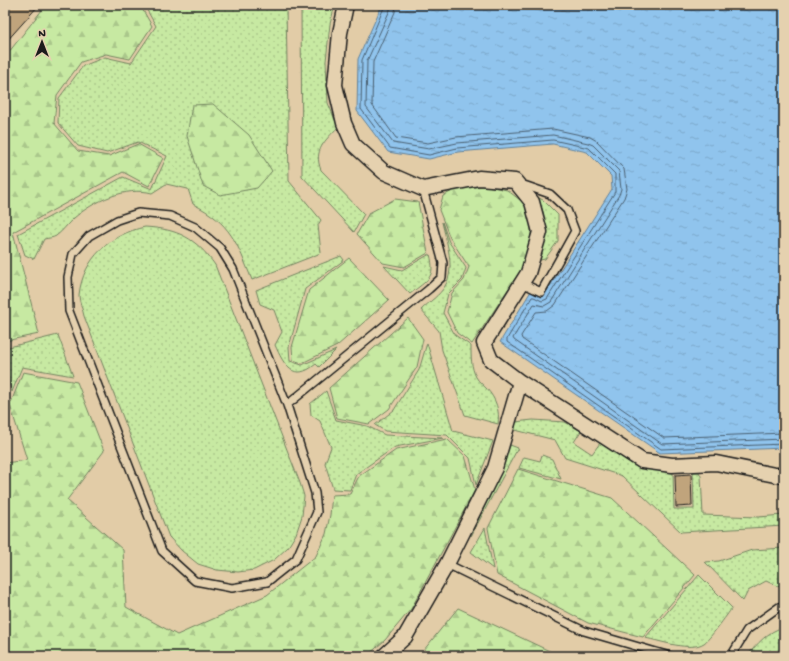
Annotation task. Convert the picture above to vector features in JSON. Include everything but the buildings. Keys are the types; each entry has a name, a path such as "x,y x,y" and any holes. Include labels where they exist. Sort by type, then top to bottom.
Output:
{"street":[{"path":"346,5 340,33 335,85 344,123 353,144 384,172 423,189 479,178 515,181 532,202 540,232 528,274 484,343 491,360 520,382 642,461 672,465 716,463 775,475 784,475"},
{"path":"384,656 405,637 447,564 495,468 520,382"}],"lane":[{"path":"515,181 550,194 567,210 575,231 541,292 522,283"},
{"path":"287,405 442,277 443,263 423,189"},
{"path":"138,213 170,216 195,227 220,248 233,269 287,405 315,493 317,512 296,558 268,582 232,588 195,581 162,551 69,311 68,277 74,254 89,236 117,220 138,213"},
{"path":"447,564 584,631 670,656"},
{"path":"731,656 747,630 779,607 784,606"}],"green space":[{"path":"46,5 140,5 152,26 130,59 106,54 81,62 57,95 54,123 78,151 109,156 138,144 163,158 149,186 123,172 13,232 39,334 5,341 5,57"},
{"path":"144,5 286,5 289,181 321,220 318,225 321,253 252,280 237,245 224,227 206,211 193,204 188,189 166,184 152,193 142,191 121,193 111,196 91,206 74,218 56,236 44,239 34,259 25,255 18,234 123,177 152,189 167,156 138,142 107,153 78,146 58,123 59,98 83,66 105,57 131,63 156,26"},
{"path":"301,5 335,5 330,24 326,61 328,103 338,127 325,141 319,151 318,157 321,170 364,214 354,232 302,176"},
{"path":"213,104 249,135 272,171 257,188 220,195 203,186 187,136 192,105"},
{"path":"487,186 507,190 524,203 531,220 531,242 522,268 472,344 457,333 447,312 452,293 464,280 469,267 450,238 439,210 443,196 458,188"},
{"path":"535,196 543,200 558,215 558,241 545,259 540,260 544,228 544,214 541,205"},
{"path":"395,199 418,202 428,253 404,267 383,263 357,234 369,213"},
{"path":"442,222 449,242 466,268 462,280 448,294 443,313 455,335 471,346 474,373 495,401 498,410 498,424 465,415 442,350 439,331 421,310 445,286 450,271 448,246"},
{"path":"145,227 167,230 185,237 201,248 215,265 300,483 304,496 302,516 296,534 288,547 274,560 254,570 238,572 217,570 198,564 182,551 169,537 84,316 79,295 86,270 93,259 110,242 121,235"},
{"path":"430,254 432,269 429,278 410,294 384,266 402,270"},
{"path":"341,256 344,260 305,289 289,347 290,361 302,365 336,350 319,367 316,364 301,372 295,372 286,365 275,345 282,332 274,310 260,304 256,290"},
{"path":"349,258 389,300 337,346 302,363 293,360 292,347 309,290"},
{"path":"408,318 423,339 417,367 389,409 369,424 337,418 329,388"},
{"path":"58,335 73,376 22,367 12,392 5,369 5,348"},
{"path":"427,343 453,431 493,441 476,485 470,458 447,435 385,431 375,425 394,410 419,370"},
{"path":"23,372 77,382 104,451 67,500 123,550 126,607 177,635 267,595 316,556 326,534 332,495 350,494 359,476 396,450 447,439 465,456 475,490 411,609 385,640 367,656 5,656 5,463 27,460 10,405"},
{"path":"326,391 336,420 367,426 385,435 443,438 395,447 356,474 350,490 333,489 325,463 331,447 320,421 311,415 310,404"},
{"path":"533,420 565,422 581,431 574,442 592,454 600,443 634,465 673,473 674,509 694,509 693,472 699,472 701,476 703,515 758,517 784,515 784,526 681,532 622,476 565,458 555,440 515,430 515,422"},
{"path":"510,445 518,448 471,536 500,472"},
{"path":"542,455 552,459 561,479 519,468 524,457 540,461"},
{"path":"518,469 612,498 695,575 643,637 588,623 497,575 488,528"},
{"path":"485,528 493,569 471,552"},
{"path":"784,548 784,584 777,586 766,581 748,591 743,601 705,562 719,561 752,550"},
{"path":"699,575 732,608 710,637 704,643 691,646 675,645 645,638"},
{"path":"458,608 560,656 419,656"},
{"path":"784,627 784,656 747,656 768,635"}],"water":[{"path":"382,5 784,5 784,448 660,453 500,342 531,291 543,297 612,189 611,176 587,152 553,144 458,152 429,159 388,152 357,111 358,59"}]}
